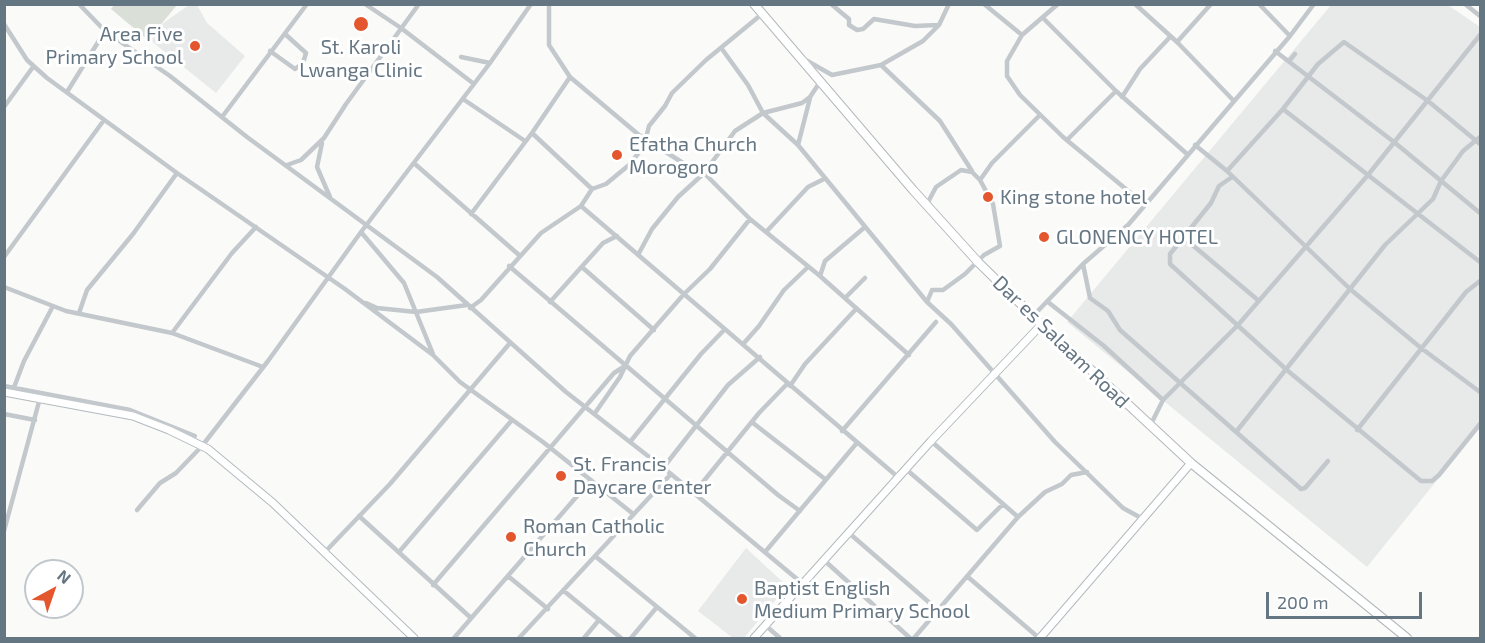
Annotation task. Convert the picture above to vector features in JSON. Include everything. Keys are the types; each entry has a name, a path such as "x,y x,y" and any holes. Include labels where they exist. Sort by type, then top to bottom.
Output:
{"highway":[{"name":"Dar es Salaam Road","path":"754,4 978,262 1033,316 1191,463 1407,639"}],"street":[{"path":"364,4 401,28 474,84"},
{"path":"332,201 317,167 318,151 324,138 419,4"},
{"path":"137,510 160,483 176,473 202,447 330,278 361,232 415,164 531,4"},
{"path":"549,4 548,39 570,77 644,137 703,174 750,219 820,276 909,355"},
{"path":"831,4 849,19 849,25 857,30 863,29 874,19 915,26 939,25"},
{"path":"796,54 832,75 881,65 918,46 939,25 949,4"},
{"path":"984,4 1022,35"},
{"path":"1058,4 1044,19 1022,35 1006,61 1007,76 1014,88 1040,115 1144,204"},
{"path":"1135,4 1177,42 1233,100"},
{"path":"1177,42 1211,4"},
{"path":"1259,4 1290,36"},
{"path":"1033,316 1083,264 1128,225 1290,36 1314,4"},
{"path":"1465,4 1480,16"},
{"path":"222,117 307,5"},
{"path":"81,6 105,31 366,226 397,245 566,392 804,584"},
{"path":"358,299 377,308 416,312 469,306 481,300 509,266 541,233 580,206 592,189 606,184 629,165 644,146 644,137 672,93 706,60 722,50 762,14"},
{"path":"1044,19 1122,97 1187,154"},
{"path":"4,24 33,67 177,173 330,278 433,355 449,373 471,391 551,449 632,513"},
{"path":"67,92 105,31"},
{"path":"270,51 295,69 303,63 306,53 285,34"},
{"path":"1150,427 1163,400 1239,325 1368,175 1480,35"},
{"path":"1122,97 1140,69 1170,37"},
{"path":"1227,171 1283,109 1318,64 1341,43 1347,42 1478,138 1480,144"},
{"path":"722,50 748,85 763,113 798,145 927,302 951,324 1055,442 1124,508 1143,519"},
{"path":"1275,51 1394,142 1480,213"},
{"path":"1289,61 1294,54"},
{"path":"461,57 490,63"},
{"path":"881,65 940,121 980,180 993,204 1000,246 943,290 932,290 927,302"},
{"path":"4,107 33,67"},
{"path":"471,214 532,134 570,77"},
{"path":"798,145 810,97 820,82"},
{"path":"1068,139 1116,91"},
{"path":"638,255 652,229 678,197 703,174 735,131 763,113 786,109 810,97"},
{"path":"463,99 525,141"},
{"path":"1283,109 1480,262"},
{"path":"980,180 992,163 1040,115"},
{"path":"4,257 104,120"},
{"path":"532,134 592,189"},
{"path":"287,165 301,160 324,138"},
{"path":"1236,432 1288,371 1385,245 1420,214 1433,199 1441,181 1478,138"},
{"path":"1195,145 1227,171 1305,248 1350,288 1421,348 1480,392"},
{"path":"415,164 519,255"},
{"path":"927,204 936,187 961,170 972,171"},
{"path":"79,313 87,290 134,234 177,173"},
{"path":"1233,177 1219,186 1211,203 1170,254 1170,264 1288,371 1421,481 1427,483 1439,475 1480,424"},
{"path":"767,231 808,187 824,179"},
{"path":"580,206 744,343 856,444 899,478"},
{"path":"594,413 625,366 684,294 710,269 750,219"},
{"path":"172,333 232,253 256,227"},
{"path":"820,276 825,261 865,227"},
{"path":"361,232 395,270 416,312 433,355"},
{"path":"550,302 584,268 603,243 617,236"},
{"path":"1183,237 1259,301"},
{"path":"1083,264 1090,298 1108,311 1120,330 1303,489 1328,461"},
{"path":"509,266 697,427 800,511"},
{"path":"744,343 784,290 808,267"},
{"path":"584,268 654,330"},
{"path":"845,298 865,278"},
{"path":"1357,430 1466,292 1480,280"},
{"path":"4,287 53,306 172,333 263,367"},
{"path":"1048,302 1104,346 1163,400"},
{"path":"10,391 53,306"},
{"path":"694,493 753,423 759,412 789,385 805,364 856,309"},
{"path":"842,431 936,322"},
{"path":"754,639 931,441 1042,324"},
{"path":"630,442 701,354 725,329"},
{"path":"324,553 471,391 510,343"},
{"path":"663,468 737,375 760,357"},
{"path":"433,585 614,373 625,366"},
{"path":"4,386 10,391 144,419 202,447 244,478 414,639"},
{"path":"10,391 130,410 195,436"},
{"path":"4,531 40,398"},
{"path":"4,414 35,420"},
{"path":"399,552 512,420"},
{"path":"753,423 825,479"},
{"path":"931,441 1018,517"},
{"path":"765,552 856,444"},
{"path":"968,577 1040,639 1191,463"},
{"path":"907,470 977,530 1002,505"},
{"path":"825,561 912,639 939,612 1018,517 1045,492 1062,484 1071,475 1087,472"},
{"path":"519,639 670,474"},
{"path":"454,639 591,480"},
{"path":"359,516 471,618"},
{"path":"849,533 939,612"},
{"path":"595,556 695,639"},
{"path":"508,576 548,609"},
{"path":"564,591 621,639"},
{"path":"631,639 657,607"},
{"path":"584,639 599,620"},
{"path":"765,625 780,639"}],"shaded area":[{"path":"115,4 177,5 148,40 111,9"},
{"name":"Area Five Primary School","path":"189,5 197,5 207,23 245,56 216,93 145,36"},
{"path":"1331,5 1448,5 1480,27 1480,427 1367,567 1067,322"},
{"name":"Baptist English Medium Primary School","path":"746,548 787,586 744,638 733,638 698,611"}],"place":[{"name":"St. Karoli Lwanga Clinic","path":"361,24"},
{"name":"Area Five Primary School","path":"195,46"},
{"name":"Efatha Church Morogoro","path":"617,155"},
{"name":"King stone hotel","path":"988,197"},
{"name":"GLONENCY HOTEL","path":"1044,237"},
{"name":"St. Francis Daycare Center","path":"561,476"},
{"name":"Roman Catholic Church","path":"511,537"},
{"name":"Baptist English Medium Primary School","path":"742,599"}]}
